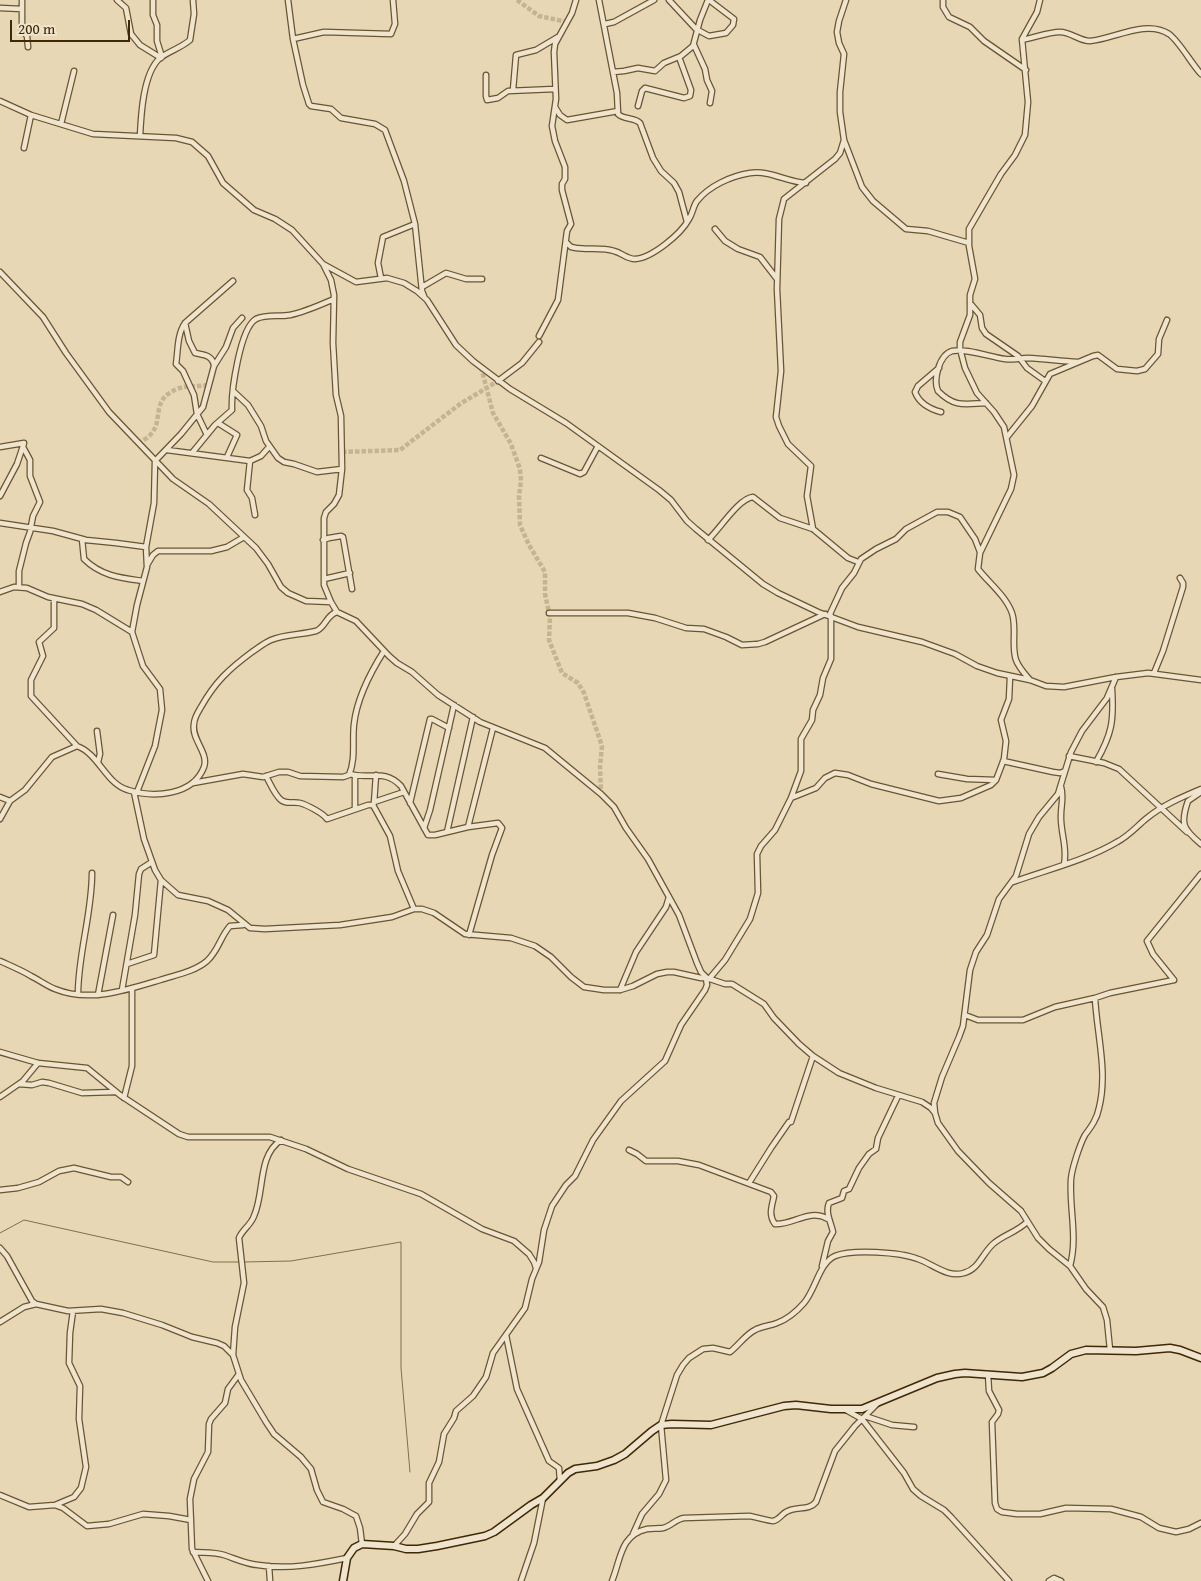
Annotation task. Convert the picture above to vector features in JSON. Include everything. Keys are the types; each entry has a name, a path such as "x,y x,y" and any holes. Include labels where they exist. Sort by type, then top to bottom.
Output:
{"street":[{"path":"22,0 22,32 26,36 28,46"},
{"path":"117,0 126,7 131,34 140,45 162,57"},
{"path":"153,0 153,15 157,25 157,41 162,57"},
{"path":"140,136 146,88 152,71 162,57 190,40 194,14 193,0"},
{"path":"293,39 324,32 391,34 395,24 393,0"},
{"path":"540,336 558,300 567,231 571,224 562,188 565,179 565,167 553,129 552,117 555,107 554,52 576,0"},
{"path":"599,0 617,93 618,111 620,116 637,120 641,124 653,158 661,171 674,183 679,192 687,222"},
{"path":"604,24 614,22 654,0"},
{"path":"613,72 624,72 638,68 655,71 664,63 679,56 694,45 698,31 702,13 708,0 731,16 734,22 728,31 718,36 709,36 698,31 669,0"},
{"path":"846,0 838,21 837,32 844,54 840,101 844,140 863,190 898,224 908,230 928,231 969,243"},
{"path":"942,0 943,7 949,17 970,27 984,41 1026,70"},
{"path":"1030,680 1020,668 1016,659 1014,620 1011,611 978,569 980,553 1013,483 1014,475 1007,437 998,418 977,393 968,374 960,344 968,323 970,294 975,277 969,243 970,226 1001,174 1015,155 1024,135 1028,102 1022,40 1037,12 1040,0"},
{"path":"287,1 303,86 310,105 333,110 340,118 375,124 385,130 404,181 415,224 424,297"},
{"path":"0,8 22,9"},
{"path":"1022,40 1060,32 1090,41 1127,32 1154,30 1165,32 1174,38 1189,61 1201,74"},
{"path":"513,90 514,57 536,50 560,37"},
{"path":"694,45 705,68 707,80 712,91 710,102"},
{"path":"638,106 642,90 646,88 684,98 690,96 691,90 679,56"},
{"path":"61,124 74,72"},
{"path":"486,75 486,100 498,98 513,90 555,89"},
{"path":"0,101 31,115 93,134 176,138 195,144 208,156 223,184 254,210 292,230 323,264 331,280 334,299 333,343 336,395 341,416 342,469 339,495 326,512 324,518 324,578 325,589 331,602 337,612 356,621 397,663 412,672 430,689 493,728 545,748 601,794 616,811 648,859 679,915 697,963 701,972 707,978"},
{"path":"555,107 565,120 618,111"},
{"path":"24,148 31,115"},
{"path":"813,529 807,496 810,466 788,444 777,420 776,410 781,378 777,279 779,219 782,204 791,193 806,183 840,154 844,140"},
{"path":"566,242 572,247 612,250 626,257 638,259 668,242 687,222 694,205 700,198 711,189 733,177 764,172 806,183"},
{"path":"381,278 378,263 382,237 415,224"},
{"path":"715,229 725,241 738,250 760,256 777,279"},
{"path":"323,264 356,282 381,278 404,283 424,297 460,350 498,381 554,415 666,496 708,540 762,584 778,593 858,627 922,642 962,657 977,666 1046,686 1064,687 1116,677 1154,673 1201,680"},
{"path":"0,272 43,317 66,353 109,412 173,479 204,500 256,548 281,587 288,593 306,601 331,602"},
{"path":"422,287 446,273 466,279 482,279"},
{"path":"207,435 197,414 194,395 183,372 176,364 181,330 185,323 233,281"},
{"path":"192,453 218,422 232,410 232,391 237,363 244,338 253,322 258,318 292,314 334,299"},
{"path":"970,302 980,314 982,328 986,334 1020,358 1027,368 1045,381"},
{"path":"147,567 146,548 154,503 156,461 205,404 206,389 214,366 226,347 233,328 242,318"},
{"path":"1007,437 1032,406 1045,381 1053,372 1098,355 1117,369 1137,371 1145,369 1158,354 1159,339 1167,320"},
{"path":"185,323 189,341 194,350 197,354 204,354 212,359 214,366"},
{"path":"498,381 522,363 539,342"},
{"path":"986,403 960,405 943,396 936,388 936,384 939,368 944,356 951,352 961,351 1006,359 1020,358 1080,362"},
{"path":"939,368 918,386 915,392 924,405 941,412"},
{"path":"232,391 247,403 261,426 269,446 278,458 284,462 311,471 322,472 342,469"},
{"path":"218,422 237,435 227,457"},
{"path":"0,446 22,442 30,460 30,476 40,497 33,516 19,571 19,587"},
{"path":"167,450 250,461 261,456 269,446"},
{"path":"541,458 580,474 584,472 598,446"},
{"path":"0,496 23,447"},
{"path":"250,461 247,490 252,497 255,516"},
{"path":"708,540 739,505 749,498 756,499 767,510 780,518 813,529 848,558 858,562"},
{"path":"394,1546 405,1534 412,1520 429,1502 429,1483 439,1462 444,1434 458,1408 473,1396 483,1382 489,1371 493,1353 525,1308 536,1270 544,1230 552,1206 566,1185 579,1172 587,1150 597,1132 632,1090 665,1061 681,1025 705,990 707,978 725,960 750,919 758,893 757,854 761,846 775,830 792,798 801,771 801,739 812,720 813,710 820,695 823,678 831,658 828,615 842,588 854,573 858,562 937,512 943,511 954,514 963,521 978,544 980,553"},
{"path":"0,523 31,527 82,539 146,548"},
{"path":"323,540 335,536 343,537 352,589"},
{"path":"244,537 227,547 211,551 158,551 153,554 143,581 132,632 143,666 160,687 162,706 156,746 136,792 144,839 152,862 161,880 178,895 208,901 228,910 245,925"},
{"path":"82,539 84,559 94,567 113,576 143,581"},
{"path":"324,578 350,574"},
{"path":"1154,673 1182,592 1183,583 1180,578"},
{"path":"0,592 19,587 54,598 82,604 96,610 132,632"},
{"path":"54,598 54,627 39,642 43,656 31,680 31,696 77,746 85,750 98,762 120,787 136,792 171,793 180,791 192,784 243,774 266,776 279,772 288,772 300,776 335,778 344,778 352,774 388,776 395,779 401,786 430,836 468,827 498,823 502,828 492,855 469,935"},
{"path":"192,784 205,763 204,755 194,734 194,723 206,697 219,679 238,662 271,640 316,631 322,627 331,615 337,612"},
{"path":"549,613 618,613 647,616 686,628 710,631 745,645 765,642 828,615"},
{"path":"355,809 352,774 353,727 358,703 372,671 384,651"},
{"path":"792,798 816,788 825,778 835,773 940,800 961,798 991,785 996,780 1003,760 1006,741 1001,720 1009,699 1010,677"},
{"path":"1110,1350 1107,1320 1103,1307 1070,1266 1043,1244 1021,1211 989,1183 958,1151 938,1123 934,1103 938,1087 959,1037 965,1015 968,980 972,962 987,935 999,899 1013,882 1031,829 1045,808 1058,794 1069,756 1082,731 1107,698 1116,677"},
{"path":"1096,762 1105,746 1111,728 1113,710 1112,688"},
{"path":"424,828 430,810 454,705"},
{"path":"447,832 473,717"},
{"path":"410,802 430,719 449,728"},
{"path":"468,827 493,728"},
{"path":"97,731 100,754 98,762"},
{"path":"0,819 10,801 25,790 52,757 77,746"},
{"path":"1069,756 1119,769 1201,844"},
{"path":"1003,760 1057,773 1065,769"},
{"path":"938,774 996,780"},
{"path":"376,775 374,804 390,836 398,871 414,909"},
{"path":"266,776 279,799 286,803 304,804 323,813 327,819 404,792"},
{"path":"1061,786 1063,798 1061,822 1066,855 1064,864"},
{"path":"1013,882 1071,862 1115,844 1149,817 1177,799 1201,791"},
{"path":"1187,832 1184,820 1188,803 1191,798 1201,791"},
{"path":"0,797 10,801"},
{"path":"1066,855 1071,862"},
{"path":"122,990 139,874 141,869 152,862"},
{"path":"78,994 89,916 92,873"},
{"path":"965,1015 978,1020 1023,1020 1048,1008 1174,980 1153,954 1147,941 1201,874"},
{"path":"127,964 154,955 161,880"},
{"path":"620,990 636,952 666,907 669,897"},
{"path":"0,962 21,970 56,990 98,995 132,989 194,969 206,962 216,951 226,930 230,926 245,925 257,929 327,926 392,917 414,909 422,909 434,913 469,935 504,937 528,943 543,951 584,987 620,990 657,974 667,972 732,984 764,1004 786,1031 813,1056 855,1080 898,1096 922,1102 935,1113"},
{"path":"98,995 114,915"},
{"path":"124,1098 132,1066 132,989"},
{"path":"1070,1266 1074,1254 1071,1178 1084,1137 1093,1125 1099,1110 1103,1090 1102,1061 1095,998"},
{"path":"0,1052 38,1063 87,1068 124,1098 179,1134 188,1137 270,1137 306,1149 348,1169 421,1194 456,1212 476,1226 514,1241 529,1254 536,1270"},
{"path":"749,1183 790,1122 813,1056"},
{"path":"0,1097 19,1084 38,1063"},
{"path":"19,1084 45,1082 82,1093 116,1092"},
{"path":"633,1534 642,1514 659,1494 666,1480 661,1425 677,1375 689,1358 703,1349 713,1348 730,1352 750,1333 786,1319 804,1303 810,1295 822,1267 828,1242 833,1232 828,1219 827,1206 829,1203 842,1198 844,1191 849,1189 863,1162 876,1149 878,1138 898,1096"},
{"path":"281,1140 269,1152 254,1217 239,1238 244,1283 234,1328 233,1355 238,1374 252,1401 274,1434 307,1463 314,1476 321,1500 326,1504 356,1516 362,1544"},
{"path":"629,1150 646,1161 678,1160 699,1165 771,1192 774,1196 771,1212 772,1220 775,1224 816,1214 828,1219"},
{"path":"0,1190 18,1188 39,1182 59,1171 74,1168 121,1178 128,1182"},
{"path":"822,1267 830,1258 843,1253 893,1253 916,1258 947,1273 966,1273 978,1264 991,1245 1016,1231 1027,1222"},
{"path":"0,1248 8,1256 32,1301 36,1304"},
{"path":"0,1322 24,1307 36,1304 73,1311 101,1309 127,1314 192,1337 217,1343 230,1350 233,1355"},
{"path":"0,1495 29,1507 55,1505 74,1497 80,1488 86,1468 79,1419 80,1386 69,1363 73,1311"},
{"path":"506,1335 518,1394 549,1461 559,1468 560,1481"},
{"path":"343,1581 347,1558 354,1548 362,1544 418,1549 485,1536 494,1532 543,1498 575,1469 605,1464 620,1457 661,1425 712,1425 784,1406 796,1405 862,1409 937,1378 965,1373 1009,1377 1030,1376 1043,1373 1071,1354 1094,1349 1136,1351 1170,1348 1201,1358"},
{"path":"208,1581 193,1552 191,1544 191,1494 194,1479 208,1452 209,1424 225,1403 228,1389 238,1374"},
{"path":"988,1374 989,1391 999,1410 992,1422 995,1502 998,1510 1017,1514 1040,1514 1066,1508 1111,1509 1141,1517 1159,1528 1176,1532 1189,1529 1201,1523"},
{"path":"612,1581 623,1550 629,1537 633,1534 647,1529 665,1527 678,1519 684,1518 749,1516 772,1521 789,1511 810,1507 816,1502 835,1452 878,1403"},
{"path":"844,1409 864,1418 892,1425 914,1427"},
{"path":"864,1418 914,1489 921,1496 944,1510 1009,1581"},
{"path":"521,1581 534,1543 543,1498"},
{"path":"55,1505 72,1513 87,1526 109,1524 143,1514 191,1520"},
{"path":"193,1552 218,1554 240,1562 292,1567 321,1564 347,1558"},
{"path":"269,1566 270,1581"},
{"path":"1049,1581 1054,1578 1061,1581"}],"waterway":[{"path":"0,1233 24,1220 213,1262 240,1262"},
{"path":"244,1262 291,1261 401,1242 401,1368 410,1472"}],"tunnel":[{"path":"517,0 539,16 567,22"},
{"path":"481,367 493,413 511,444 520,469 520,525 545,572 545,594 550,617 549,640 562,673 578,683 584,693 602,746 600,766 601,794"},
{"path":"342,452 400,450 460,404 498,381"},
{"path":"138,443 148,437 155,428 160,404 169,394 181,388 208,385"}]}
